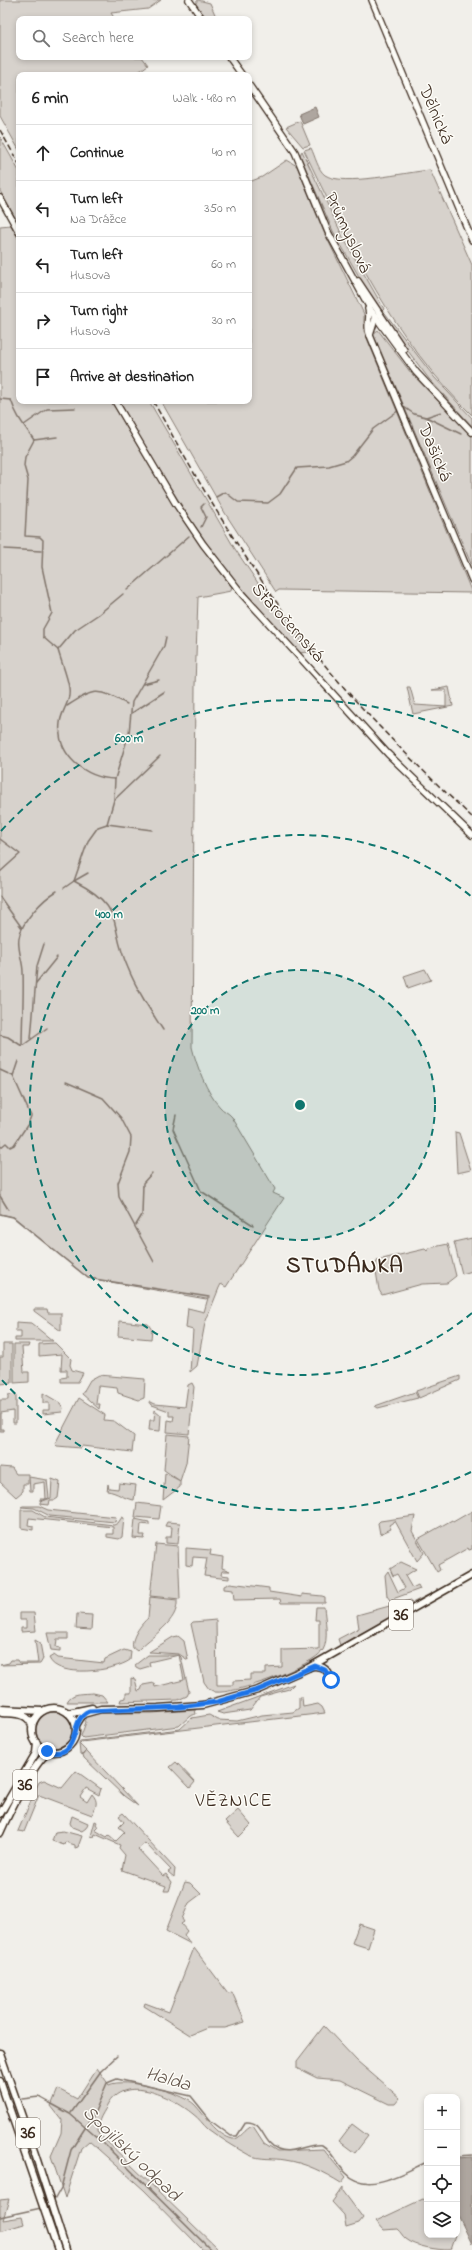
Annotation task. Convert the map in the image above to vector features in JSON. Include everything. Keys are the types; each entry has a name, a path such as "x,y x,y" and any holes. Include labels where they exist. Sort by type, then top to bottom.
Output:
{"main road":[{"path":"189,0 200,16"},
{"name":"Dělnická","path":"372,0 472,240"},
{"path":"231,60 240,72"},
{"path":"252,89 286,138 298,160 312,192"},
{"name":"Průmyslová","path":"312,192 328,232 362,296 456,416"},
{"name":"Průmyslová","path":"312,192 335,241 375,309 382,326 416,372 472,432"},
{"path":"0,198 16,227"},
{"name":"Dašická","path":"362,296 370,315 367,326 370,336 472,580"},
{"path":"369,321 378,317"},
{"path":"370,336 378,317"},
{"path":"373,326 378,324 382,326"},
{"name":"Staročernská","path":"117,404 176,504 203,544 238,589 280,638 388,754 472,835"},
{"name":"36","path":"0,1709 42,1712 55,1708 68,1713 87,1708 158,1708 217,1702 258,1690 308,1668 472,1575"},
{"path":"308,1668 315,1666 322,1667 329,1673 331,1680"},
{"name":"36","path":"0,1832 16,1800 41,1759 50,1752 62,1751 71,1745 76,1735 76,1725 85,1713 108,1709"},
{"path":"32,1726 36,1717 42,1712"},
{"path":"0,1713 23,1715 28,1718 32,1726"},
{"path":"68,1713 76,1725"},
{"name":"36","path":"0,1814 36,1753 37,1743 33,1734 32,1726"},
{"name":"36","path":"37,1743 50,1752"},
{"name":"36","path":"0,2053 66,2250"},
{"name":"36","path":"0,2081 58,2250"}],"shaded area":[{"path":"0,0 161,0 148,9 111,13 113,16 16,16 16,60 144,60 148,65 138,72 16,72 16,145 0,116"},
{"path":"198,0 210,3 216,16 205,16 195,4"},
{"path":"315,107 319,117 303,124 299,114"},
{"path":"300,121 310,145 303,147 286,127"},
{"path":"0,137 16,166 16,220 0,191"},
{"path":"311,148 323,173 334,178 346,180 376,178 430,170 472,265 472,415 420,356 397,324 376,290 338,221 304,150"},
{"path":"302,151 344,239 384,309 380,313 333,231 300,155"},
{"path":"287,160 297,166 323,230 364,314 364,331 472,593 279,590 276,592 225,513 163,404 252,404 252,181 262,177"},
{"path":"11,225 16,234 16,404 113,404 183,520 232,587 231,591 198,597 195,686 192,1047 206,1087 221,1108 232,1117 275,1189 273,1193 284,1198 226,1287 221,1284 205,1323 197,1366 190,1372 193,1330 186,1328 188,1308 204,1312 208,1298 206,1299 88,1278 14,1217 0,1214 0,226"},
{"path":"385,313 434,377 472,418 472,426 429,379 381,315"},
{"path":"378,330 411,373 472,436 472,566 373,334"},
{"path":"121,404 151,404 235,549 260,586 310,652 298,653 250,598 205,541 161,472"},
{"path":"407,687 410,687 415,705 446,707 446,690 432,690 449,687 453,706 413,714"},
{"path":"425,969 431,980 408,988 404,976"},
{"path":"455,1132 459,1133 471,1170 457,1173"},
{"path":"472,1238 472,1271 462,1274 454,1242"},
{"path":"448,1244 456,1276 447,1283 422,1284 382,1295 379,1290 375,1265 378,1260 425,1249 427,1251 429,1248"},
{"path":"34,1309 47,1309 48,1313 61,1313 61,1331 34,1311"},
{"path":"119,1321 148,1324 152,1330 151,1339 118,1336"},
{"path":"16,1322 31,1323 53,1341 15,1341 15,1338 21,1338 21,1331 16,1331"},
{"path":"55,1343 71,1359 70,1365 72,1370 83,1373 78,1382 61,1382 61,1378 67,1377 67,1370 61,1370 62,1354 39,1356 39,1344"},
{"path":"3,1344 12,1344 12,1383 0,1384 0,1357 3,1357"},
{"path":"14,1344 29,1344 28,1347 22,1347 24,1372 29,1372 29,1382 14,1383"},
{"path":"99,1375 145,1379 144,1398 139,1400 118,1393 117,1388 98,1386 96,1404 100,1404 99,1409 82,1394 90,1380"},
{"path":"460,1376 460,1380 419,1398 416,1391"},
{"path":"192,1383 194,1387 189,1434 167,1432 168,1420 173,1421 174,1416 169,1416 169,1411 152,1405 149,1401 155,1404 185,1407 188,1385"},
{"path":"415,1392 418,1398 378,1408 375,1406"},
{"path":"43,1393 60,1403 63,1408 62,1412 43,1414 43,1410 49,1410 49,1403 43,1403"},
{"path":"16,1394 16,1423 13,1423 13,1411 1,1413 1,1429 4,1429 4,1431 0,1431 0,1400 8,1400 8,1395"},
{"path":"79,1398 105,1415 104,1420 114,1421 134,1436 132,1452 82,1446 81,1448 57,1446 55,1444"},
{"path":"155,1410 161,1415 160,1431 149,1430 150,1420 154,1420"},
{"path":"167,1434 189,1436 186,1463 180,1481 164,1470"},
{"path":"0,1467 12,1468 16,1474 28,1474 28,1484 23,1484 23,1491 16,1497 0,1482"},
{"path":"165,1473 180,1481 180,1487 163,1500"},
{"path":"29,1477 47,1480 49,1498 46,1499 45,1482 33,1484 33,1491 30,1491"},
{"path":"52,1479 60,1482 58,1498 55,1500 50,1500 49,1505 40,1504 40,1502 51,1498"},
{"path":"119,1483 136,1485 134,1500 107,1491 108,1484 109,1488 118,1489"},
{"path":"137,1503 161,1506 159,1519 135,1517"},
{"path":"39,1506 48,1510 116,1517 115,1522 50,1516 34,1508 21,1507"},
{"path":"21,1510 33,1510 45,1517 114,1525 118,1523 122,1517 124,1518 122,1537 119,1539 107,1537 107,1534 113,1534 113,1527 29,1518 28,1525 33,1526 33,1530 21,1528"},
{"path":"472,1511 472,1549 469,1550 468,1548 438,1565 440,1570 437,1572 418,1539 452,1520 453,1522"},
{"path":"415,1516 412,1531 424,1553 417,1561 395,1521 389,1525 391,1529 380,1534 378,1523 380,1521"},
{"path":"135,1519 149,1522 149,1525 141,1524 140,1535 145,1535 144,1539 133,1538"},
{"path":"167,1522 180,1523 178,1544 166,1543 166,1537 171,1537 172,1527 165,1526"},
{"path":"156,1544 178,1546 180,1599 150,1596"},
{"path":"186,1548 211,1550 210,1555 223,1557 222,1568 230,1571 222,1571 221,1575 229,1576 229,1579 204,1576 207,1558 193,1557 192,1566 186,1565"},
{"path":"401,1562 416,1569 405,1576 412,1588 418,1585 420,1589 390,1600 387,1596 385,1575 388,1571 398,1592 405,1588 397,1574 393,1576 390,1569"},
{"path":"230,1583 269,1588 269,1592 302,1597 302,1594 322,1596 325,1597 325,1603 281,1603 280,1599 234,1600 233,1590 224,1589 224,1586"},
{"path":"437,1588 438,1591 340,1645 338,1639 359,1628 357,1615 411,1600 412,1603 436,1591"},
{"path":"150,1597 177,1600 176,1608 174,1615 169,1622 137,1651 133,1648 132,1644 139,1628 148,1618"},
{"path":"316,1607 324,1607 326,1641 323,1650 316,1657 290,1671 239,1689 225,1692 215,1692 209,1689 204,1682 191,1624 193,1622 216,1620 217,1685 233,1685 233,1681 250,1680 250,1674 266,1674 266,1668 282,1667 282,1650 319,1649 319,1620 315,1620"},
{"path":"20,1613 34,1613 36,1631 21,1632 21,1628 26,1628 26,1620 20,1620"},
{"path":"77,1614 92,1615 91,1630 76,1629"},
{"path":"47,1633 68,1633 68,1639 57,1639 56,1647 60,1648 60,1651 51,1650"},
{"path":"178,1636 184,1641 188,1660 179,1654 149,1652 173,1637"},
{"path":"35,1640 40,1643 43,1659 40,1664 0,1665 9,1663 11,1660 17,1660 19,1663 38,1663"},
{"path":"124,1650 131,1652 130,1660 123,1664 100,1670 74,1671 63,1669 54,1665 49,1658 54,1655 58,1658 104,1663 105,1659"},
{"path":"148,1655 179,1655 149,1662 150,1666 140,1669 136,1667 135,1665"},
{"path":"179,1655 181,1657 189,1692 187,1696 178,1700 120,1702 121,1699 126,1698 126,1693 131,1693 131,1678 135,1679 138,1691 141,1690 143,1685 154,1683 155,1687 184,1680"},
{"path":"294,1684 289,1689 260,1697 250,1710 223,1714 217,1712"},
{"path":"93,1693 102,1695 108,1702 67,1702 75,1695"},
{"path":"299,1697 302,1697 303,1707 318,1704 322,1707 325,1713 81,1742 79,1744 80,1741 180,1729 192,1718 209,1715 218,1720 237,1721 262,1715 293,1712 299,1708"},
{"path":"195,1710 196,1714 190,1716 179,1726 83,1738 81,1736 86,1722 83,1716 90,1713 152,1713"},
{"path":"54,1712 64,1715 69,1720 72,1730 69,1740 64,1745 54,1748 44,1745 39,1740 36,1730 39,1720 44,1715"},
{"path":"79,1744 86,1751 82,1755 80,1754"},
{"path":"87,1752 138,1806 124,1796 84,1758 83,1755"},
{"path":"176,1762 195,1782 190,1788 170,1767"},
{"path":"76,1771 101,1789 99,1795 86,1788 80,1797 87,1802 92,1794 96,1799 95,1809 92,1815 39,1795 24,1832 18,1831 39,1782 44,1780 62,1788"},
{"path":"238,1810 251,1825 239,1837 225,1822"},
{"path":"123,1813 175,1869 174,1877 168,1872 171,1870 145,1843 138,1849 163,1876 166,1874 172,1882 169,1891 164,1891 166,1886 122,1870 125,1855 119,1848 120,1845 95,1834 94,1837 91,1836 95,1821 97,1822 96,1824 98,1827 95,1830 107,1837 109,1835 116,1841 125,1832 119,1827 124,1822 119,1816"},
{"path":"72,1816 88,1823 86,1828 82,1831 72,1827 70,1823"},
{"path":"63,1831 82,1836 78,1847 75,1848 75,1845 65,1842 64,1845 52,1841 55,1832"},
{"path":"185,1882 190,1883 201,1894 189,1903 182,1919 184,1922 181,1924 187,1931 184,1935 191,1944 166,1931"},
{"path":"359,1924 374,1929 368,1948 352,1943"},
{"path":"194,1948 228,1993 232,1992 245,2022 225,2028 207,2028 190,2035 144,2006 145,2003 169,2012"},
{"path":"324,2026 357,2061 400,2098 395,2104 389,2104 340,2080 317,2078 297,2068 297,2061"},
{"path":"97,2068 109,2085 116,2083 139,2084 187,2099 194,2104 216,2129 227,2137 236,2139 247,2129 253,2126 264,2143 277,2151 323,2149 346,2177 341,2183 300,2163 281,2159 258,2158 249,2155 228,2143 206,2127 184,2107 161,2095 136,2089 125,2091 115,2096 107,2106 100,2120 98,2127 99,2134 219,2250 203,2250 144,2190 89,2141 81,2148 65,2198 51,2156 61,2133 62,2120 51,2106 58,2089 77,2099"},
{"path":"352,2124 368,2136 355,2153 339,2141"},
{"path":"472,2157 472,2244 460,2219 460,2158"},
{"path":"343,2187 343,2191 363,2218 359,2223 346,2227 344,2215 332,2202"},
{"path":"9,2199 3,2220 22,2217 24,2224 0,2231 0,2200"},
{"path":"423,2199 424,2238 454,2238 450,2250 433,2249 410,2242 397,2229 384,2230 376,2221"}],"waterway":[{"path":"0,399 11,400 18,417 34,440 25,457 24,466 28,480 25,536 40,537 43,540 42,567 52,613 43,629 43,637 58,650"},
{"path":"404,407 414,414 426,417 461,434"},
{"path":"24,425 47,409 75,408"},
{"path":"216,497 225,492 238,502 268,503 280,494 297,468 329,466 346,461 352,456 373,429 399,410"},
{"path":"426,417 441,412"},
{"path":"34,440 57,437"},
{"path":"201,527 206,517 201,507 204,504"},
{"path":"127,590 189,536"},
{"path":"4,549 41,551"},
{"path":"115,779 104,778 84,770 75,763 63,746 60,735 60,723 69,698 69,688 58,650 75,630 99,614 123,594"},
{"path":"107,824 114,800 115,779 129,733 132,702 164,646 166,637"},
{"path":"143,684 159,680"},
{"path":"67,706 90,693 96,692 109,695 127,704"},
{"path":"132,713 164,692"},
{"path":"114,800 160,756"},
{"path":"64,888 74,881 88,841 98,827 107,824 152,830"},
{"path":"0,839 20,854 0,872"},
{"path":"74,881 88,873"},
{"path":"74,881 91,891 102,900 109,909 113,918 122,953 132,976 144,1000 163,1030"},
{"path":"22,1046 23,972 19,938 28,918 45,899 57,891"},
{"path":"0,897 22,928"},
{"path":"31,1039 37,966 44,944"},
{"path":"36,983 57,957"},
{"path":"22,1046 47,1028"},
{"path":"0,1035 8,1037 22,1046"},
{"path":"0,1148 6,1143 10,1147 14,1145 28,1124 31,1116 13,1076 18,1061"},
{"path":"0,1070 13,1076"},
{"path":"66,1082 103,1098 121,1118 131,1137 130,1152 118,1183 119,1197 154,1262"},
{"path":"176,1115 173,1129 201,1191 253,1225"},
{"path":"136,1225 142,1215 143,1183 152,1173"},
{"path":"0,1196 8,1209"},
{"path":"0,1214 13,1217 88,1278 209,1297"},
{"path":"71,2113 101,2071 117,2056"},
{"name":"Halda","path":"52,2204 61,2188 71,2150 94,2114 107,2083 117,2079 191,2096 211,2121 231,2136 237,2136 246,2122 252,2123 260,2128 268,2142 278,2149 289,2151 322,2145 329,2151 346,2173 355,2180 365,2182 386,2180 424,2163"},
{"name":"Spojilský odpad","path":"22,2099 39,2097 70,2114 100,2140 211,2250"},
{"name":"Halda","path":"460,2156 472,2155"},
{"name":"Halda","path":"0,2217 41,2208"}],"railway":[{"path":"0,130 16,159"},
{"path":"155,404 227,528 267,589 311,648 368,715 388,736 472,817"}],"district":[{"name":"STUDÁNKA","path":"345,1267"},
{"name":"VĚZNICE","path":"234,1801"}],"route":[{"path":"47,1751 57,1752 69,1747 75,1738 78,1719 89,1711 100,1709 179,1707 217,1702 258,1690 315,1666 320,1666 329,1673 331,1680"}]}
